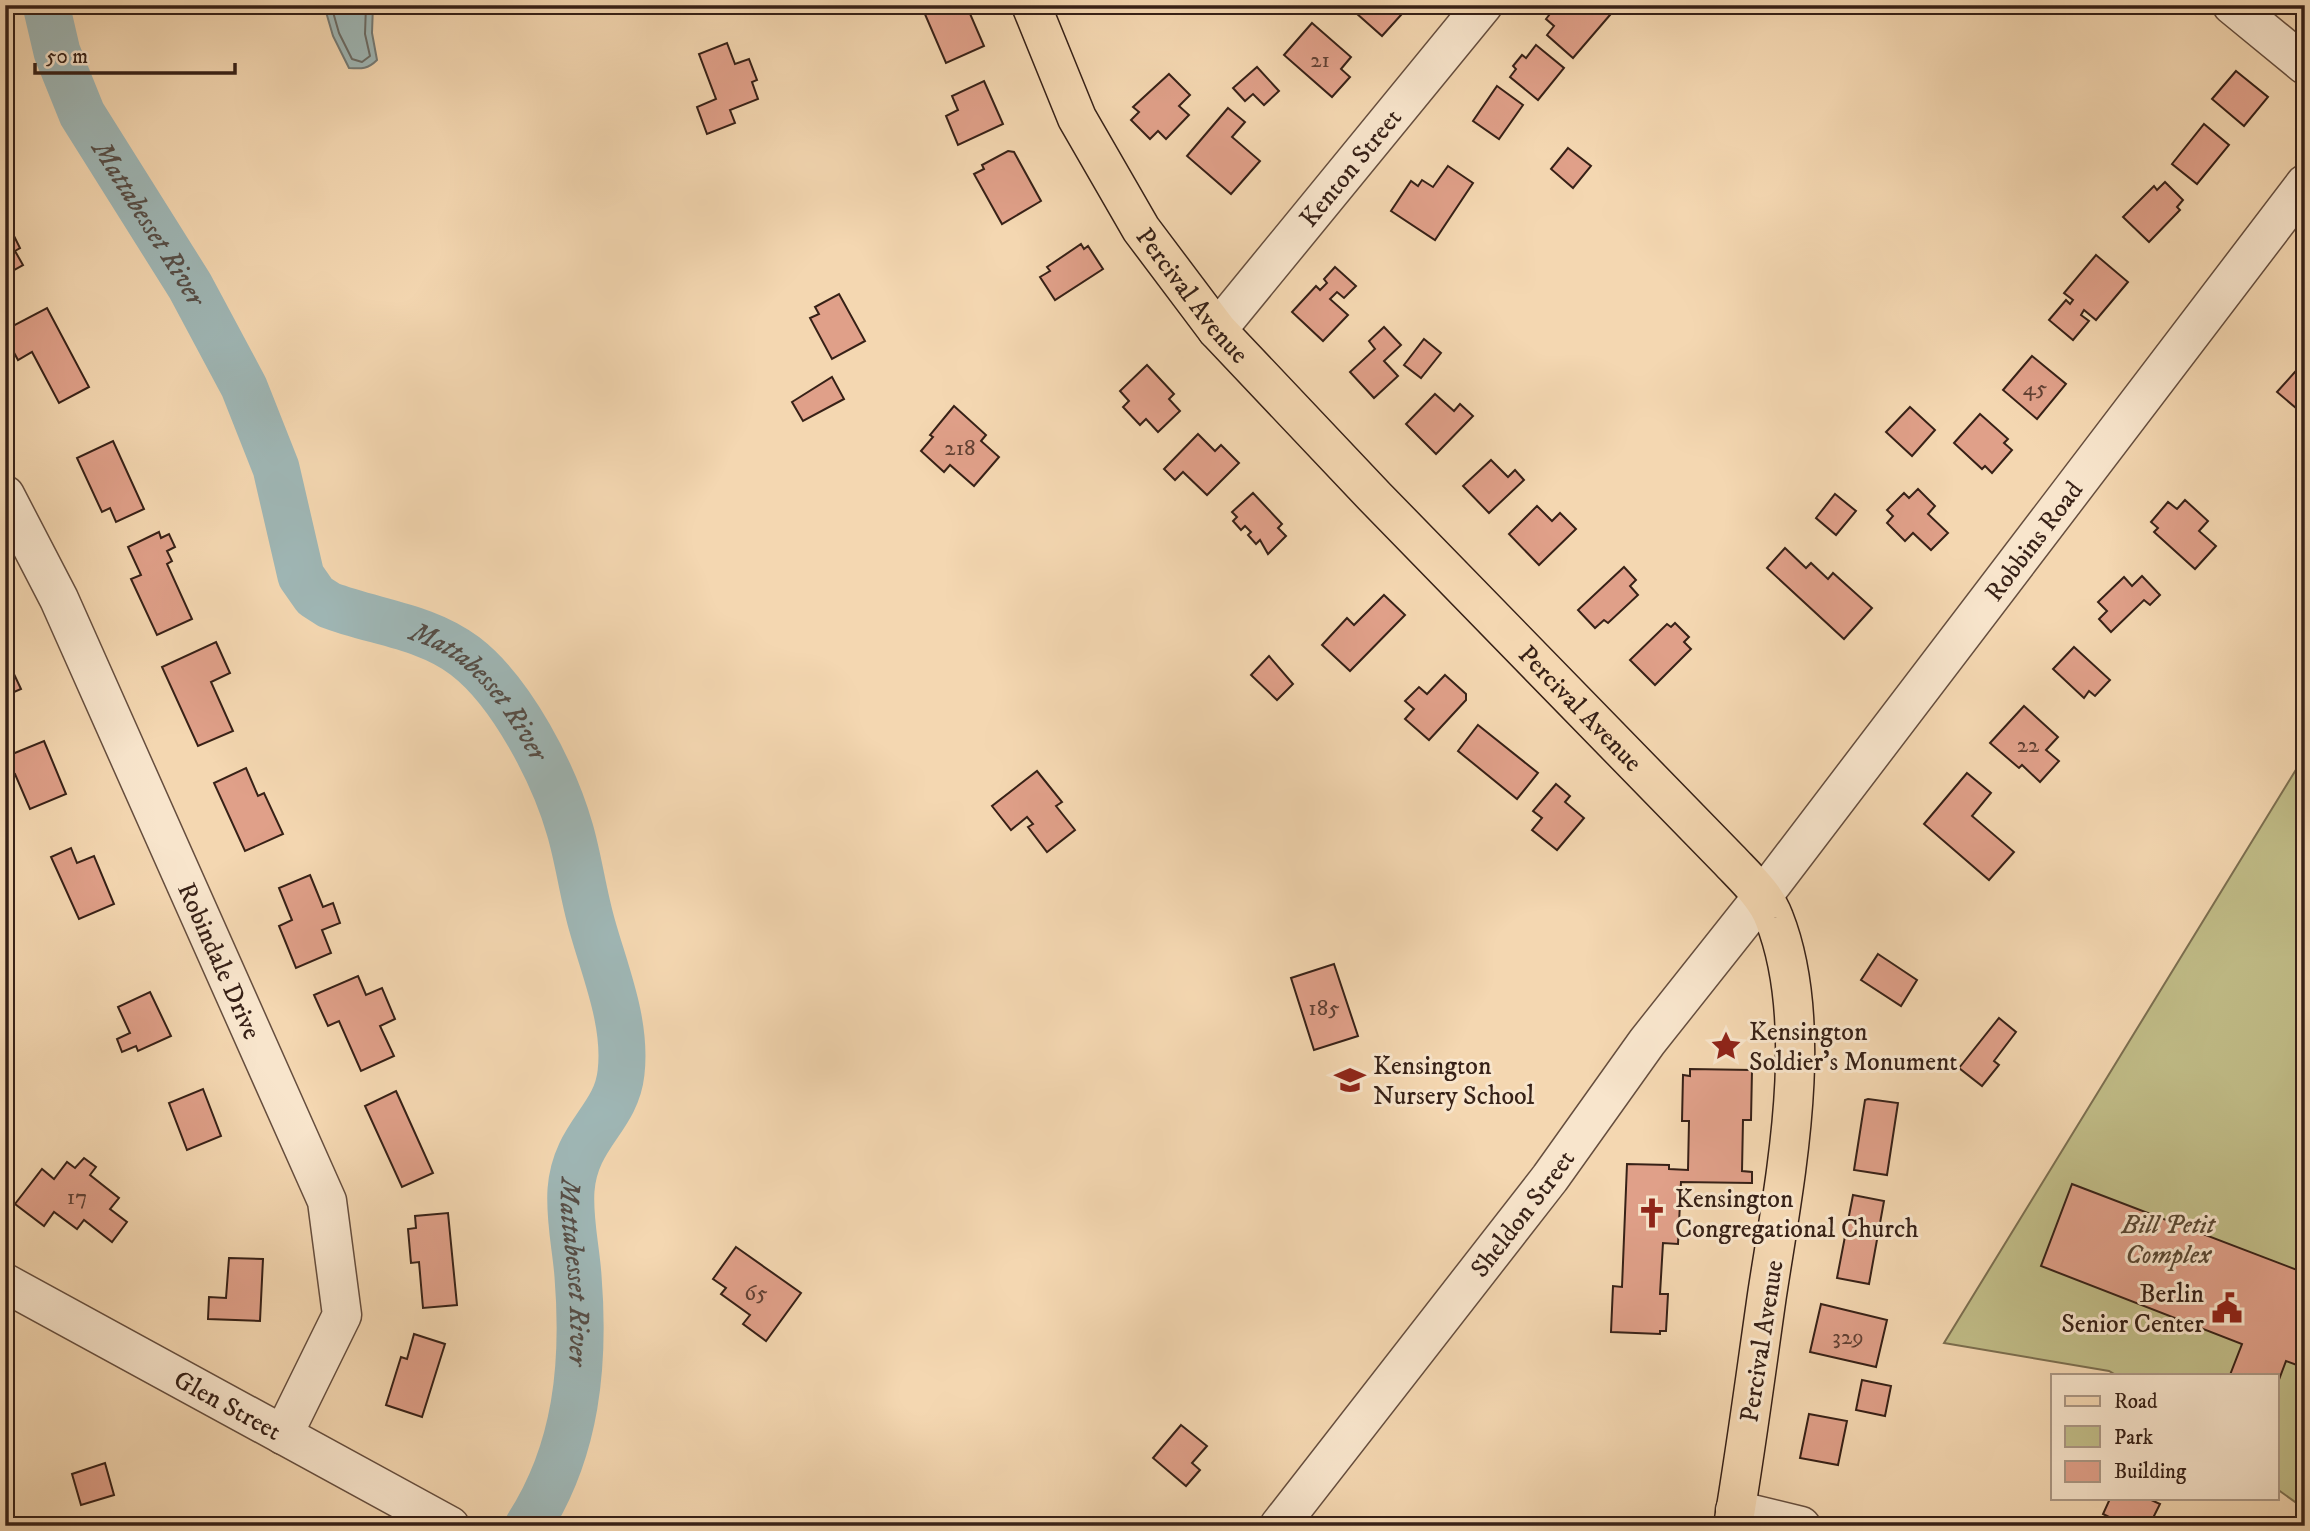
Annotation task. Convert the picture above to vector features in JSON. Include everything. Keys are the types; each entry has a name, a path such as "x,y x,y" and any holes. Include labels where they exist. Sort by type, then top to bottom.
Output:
{"main road":[{"name":"Percival Avenue","path":"1031,5 1077,118 1141,229 1217,330 1762,897 1774,916 1788,967 1794,1051 1793,1112 1734,1518"}],"street":[{"name":"Kenton Street","path":"1217,330 1483,5"},
{"path":"2232,5 2305,65"},
{"name":"Robbins Road","path":"1762,897 2305,184"},
{"name":"Robindale Drive","path":"5,495 60,599 327,1201 342,1315 283,1435"},
{"name":"Sheldon Street","path":"1279,1526 1549,1178 1647,1041 1762,897"},
{"name":"Glen Street","path":"5,1283 450,1526"},
{"path":"1734,1518 1801,1526"}],"green space":[{"name":"Bill Petit Complex","path":"2305,755 2305,1509 2278,1490 2278,1374 2114,1374 1944,1343"}],"water":[{"path":"324,5 373,5 372,33 377,60 374,63 364,68 349,68 333,36"}],"building":[{"path":"921,5 956,5 959,13 968,9 984,46 946,63"},
{"path":"1347,5 1410,5 1382,36"},
{"path":"1557,5 1584,5 1588,8 1591,5 1613,5 1616,8 1573,58 1547,35 1554,26 1546,19"},
{"path":"1312,23 1351,57 1341,69 1350,77 1332,97 1284,55"},
{"path":"727,43 735,64 749,59 757,80 752,82 758,99 730,110 735,123 707,134 697,107 716,99 699,54"},
{"path":"1536,45 1564,68 1538,100 1510,77 1516,69 1513,66 1522,55 1526,58"},
{"path":"1257,67 1279,91 1264,105 1253,94 1245,101 1233,88"},
{"path":"2236,71 2268,97 2244,126 2212,99"},
{"path":"1169,74 1190,95 1179,106 1189,115 1166,139 1158,131 1150,139 1131,120 1139,112 1133,107"},
{"path":"984,81 1003,124 958,145 946,116 958,110 952,96"},
{"path":"1497,86 1523,105 1499,139 1473,121"},
{"path":"1228,108 1245,122 1232,137 1260,161 1231,194 1187,156"},
{"path":"2204,124 2229,145 2197,184 2172,164"},
{"path":"1568,148 1591,166 1573,188 1551,169"},
{"path":"1008,151 1014,152 1041,201 1002,224 974,174 984,169 982,165"},
{"path":"1448,166 1473,183 1435,240 1391,211 1411,181 1418,186 1422,180 1433,187"},
{"path":"2165,182 2183,200 2177,207 2180,210 2149,242 2123,217 2154,186 2157,190"},
{"path":"12,232 20,248 15,251 23,265 5,275 5,236"},
{"path":"1081,244 1084,249 1088,246 1103,269 1055,300 1040,277 1050,271 1047,267"},
{"path":"2096,255 2128,282 2096,320 2084,310 2081,315 2089,321 2073,340 2049,320 2066,300 2070,304 2073,300 2064,293"},
{"path":"1335,267 1356,286 1344,298 1337,292 1330,299 1348,315 1323,341 1292,312 1316,286 1320,290 1327,283 1324,279"},
{"path":"839,294 865,341 832,359 810,318 819,314 815,307"},
{"path":"47,308 89,387 59,403 32,352 18,360 5,336 5,330"},
{"path":"1384,327 1401,345 1384,361 1398,376 1374,398 1350,372 1375,349 1369,341"},
{"path":"1424,339 1441,353 1421,378 1404,365"},
{"path":"2032,356 2066,384 2037,419 2003,390"},
{"path":"2302,364 2305,367 2303,414 2277,392"},
{"path":"1147,365 1174,394 1169,399 1180,411 1158,432 1146,419 1140,425 1123,407 1129,401 1120,391"},
{"path":"832,377 844,399 803,421 792,402"},
{"path":"1435,394 1454,411 1460,404 1473,416 1436,454 1406,424"},
{"path":"954,406 986,435 981,441 999,457 974,486 950,465 944,472 921,451 933,437 930,435"},
{"path":"1910,407 1935,430 1912,456 1886,432"},
{"path":"1980,414 2008,439 2004,443 2012,450 1992,473 1985,466 1982,469 1954,443"},
{"path":"1198,434 1215,451 1221,445 1239,463 1207,495 1183,472 1175,480 1164,469"},
{"path":"113,441 144,509 116,522 110,508 102,512 77,458"},
{"path":"1491,460 1508,477 1515,470 1524,480 1489,513 1463,486"},
{"path":"1918,489 1935,506 1928,514 1948,533 1931,550 1913,533 1905,541 1887,523 1893,516 1887,510 1904,493 1909,498"},
{"path":"1253,493 1282,524 1278,528 1286,536 1268,554 1260,540 1256,544 1248,535 1251,532 1245,526 1241,530 1233,521 1237,517 1232,512"},
{"path":"1835,494 1856,511 1836,535 1816,518"},
{"path":"2185,500 2208,521 2199,531 2216,546 2195,569 2154,532 2158,528 2151,522 2168,502 2177,509"},
{"path":"1537,506 1552,521 1560,513 1576,529 1539,565 1509,534"},
{"path":"159,532 161,538 169,534 175,547 167,551 172,561 167,564 192,619 157,635 131,579 141,575 128,547"},
{"path":"1785,548 1806,568 1811,563 1828,579 1833,573 1872,608 1844,639 1767,568"},
{"path":"1624,567 1636,580 1630,586 1638,595 1608,623 1604,620 1595,628 1578,610"},
{"path":"2142,576 2160,595 2150,605 2144,600 2111,632 2099,619 2107,611 2098,602 2124,577 2132,586"},
{"path":"1384,595 1405,615 1350,671 1322,645 1347,618 1354,625"},
{"path":"1675,623 1689,637 1684,642 1691,649 1655,685 1630,660 1667,624 1671,627"},
{"path":"216,642 230,673 211,682 233,731 198,746 162,667"},
{"path":"2074,647 2110,680 2095,696 2089,691 2084,698 2053,669"},
{"path":"5,655 21,689 5,696"},
{"path":"1269,656 1293,684 1277,700 1251,675"},
{"path":"1445,675 1466,694 1466,700 1429,740 1405,719 1414,709 1405,701 1419,687 1427,694"},
{"path":"2024,706 2058,737 2046,750 2059,761 2040,782 2022,765 2019,768 1990,743"},
{"path":"1478,725 1538,773 1517,799 1458,751"},
{"path":"44,741 66,794 30,809 15,774 5,778 5,757"},
{"path":"246,768 258,796 264,793 283,834 245,851 214,783"},
{"path":"1037,771 1062,802 1056,806 1075,830 1047,852 1028,827 1033,824 1027,817 1011,830 992,806"},
{"path":"1967,773 1991,793 1972,816 2014,852 1989,880 1924,824"},
{"path":"1556,784 1570,796 1565,802 1584,818 1557,850 1532,830 1542,818 1533,811"},
{"path":"71,848 77,863 94,856 114,904 79,919 51,857"},
{"path":"310,875 323,907 333,903 340,923 322,930 331,953 296,968 279,926 292,920 279,888"},
{"path":"1878,954 1917,980 1901,1006 1861,980"},
{"path":"1334,964 1358,1036 1314,1050 1291,978"},
{"path":"358,976 366,995 382,988 395,1019 380,1026 394,1056 361,1071 339,1021 328,1026 314,995"},
{"path":"150,992 171,1036 138,1051 136,1046 122,1052 117,1039 130,1033 118,1007"},
{"path":"1999,1018 2016,1032 1994,1061 1999,1065 1982,1086 1959,1068"},
{"name":"Kensington Congregational Church","path":"1690,1069 1752,1070 1751,1120 1743,1120 1742,1171 1752,1172 1752,1183 1681,1182 1678,1244 1663,1243 1660,1294 1668,1294 1666,1331 1660,1331 1660,1334 1611,1332 1613,1286 1622,1287 1627,1164 1669,1165 1669,1169 1688,1170 1689,1121 1682,1121 1683,1075 1690,1076"},
{"path":"203,1089 221,1136 187,1150 169,1103"},
{"path":"396,1091 433,1173 402,1187 365,1106"},
{"path":"1865,1100 1898,1103 1887,1175 1854,1170"},
{"path":"84,1158 96,1167 90,1175 119,1198 110,1209 127,1222 112,1242 84,1220 77,1229 54,1212 44,1226 15,1204 42,1169 54,1179 67,1162 75,1168"},
{"name":"Berlin Senior Center","path":"2072,1184 2305,1273 2305,1368 2286,1361 2278,1382 2278,1374 2230,1374 2242,1344 2041,1266"},
{"path":"1853,1195 1884,1201 1869,1284 1837,1278"},
{"path":"448,1213 457,1305 423,1308 419,1262 411,1263 408,1229 416,1228 415,1216"},
{"path":"736,1247 801,1293 766,1341 743,1324 750,1315 721,1294 726,1288 713,1279"},
{"path":"229,1258 263,1259 260,1321 208,1319 209,1297 226,1298"},
{"path":"1821,1304 1887,1320 1876,1367 1810,1352"},
{"path":"414,1334 445,1344 422,1417 386,1405 401,1357 407,1359"},
{"path":"1862,1380 1891,1386 1885,1416 1856,1410"},
{"path":"1809,1414 1847,1421 1838,1465 1800,1458"},
{"path":"1181,1425 1207,1446 1192,1463 1200,1470 1186,1486 1153,1458"},
{"path":"105,1463 114,1495 81,1505 72,1474"},
{"path":"2151,1500 2160,1504 2149,1526 2127,1526 2103,1514 2109,1501"}],"waterway":[{"name":"Mattabesset River","path":"46,5 57,52 82,114 190,286 244,387 276,468 301,576 315,596 329,605 433,638 465,656 482,672 499,690 529,736 553,784 570,830 589,913 618,1017 621,1073 612,1103 587,1141 574,1171 571,1201 580,1309 574,1406 557,1467 545,1497 528,1526"}],"place":[{"name":"Kensington Soldier's Monument","path":"1726,1046"},
{"name":"Kensington Nursery School","path":"1350,1080"},
{"name":"Kensington Congregational Church","path":"1652,1213"},
{"name":"Berlin Senior Center","path":"2227,1308"}]}
